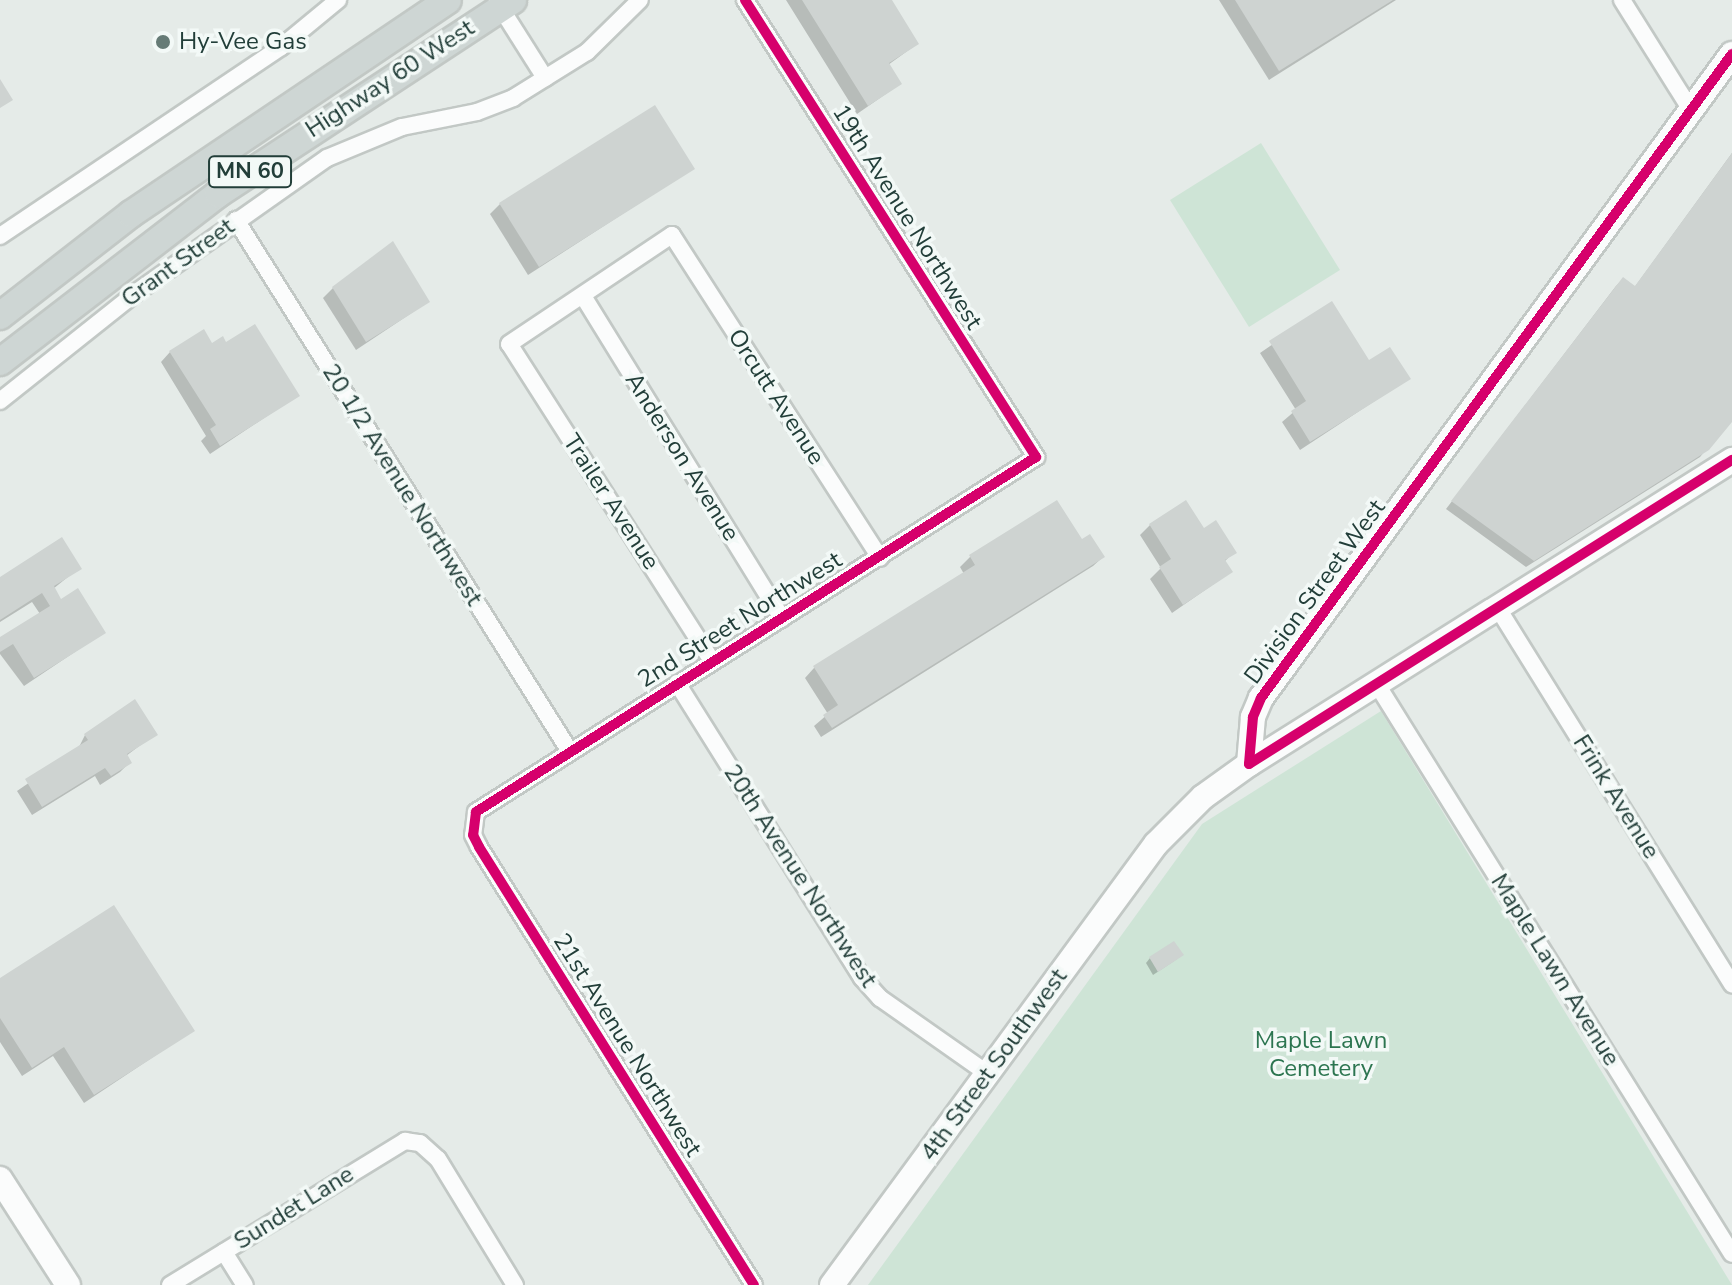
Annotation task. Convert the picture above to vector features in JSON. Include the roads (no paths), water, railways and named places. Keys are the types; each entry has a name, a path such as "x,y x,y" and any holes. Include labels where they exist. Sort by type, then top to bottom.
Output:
{"main road":[{"name":"Highway 60 West","path":"0,316 131,214 448,0"},
{"name":"Highway 60 West","path":"0,362 218,194 503,3"}],"street":[{"path":"0,236 290,40 338,0"},
{"name":"Grant Street","path":"0,401 236,220 327,158 363,140 477,112 545,78 611,33 640,0"},
{"name":"19th Avenue Northwest","path":"745,0 1036,457"},
{"path":"1622,0 1691,110"},
{"path":"503,3 545,78"},
{"name":"Division Street West","path":"1249,764 1253,717 1261,698 1732,54"},
{"name":"20 1/2 Avenue Northwest","path":"236,220 569,750"},
{"name":"Orcutt Avenue","path":"583,296 672,235 880,558"},
{"name":"Trailer Avenue","path":"583,296 509,344 712,661"},
{"name":"Anderson Avenue","path":"583,296 782,618"},
{"name":"2nd Street Northwest","path":"473,823 484,805 1036,457"},
{"path":"1249,764 1499,610 1732,460"},
{"name":"Frink Avenue","path":"1499,610 1732,984"},
{"name":"20th Avenue Northwest","path":"677,683 862,978 880,998 988,1074"},
{"name":"Maple Lawn Avenue","path":"1378,686 1732,1254"},
{"name":"4th Street Southwest","path":"832,1285 1156,844 1203,797 1249,764"},
{"name":"21st Avenue Northwest","path":"473,823 479,847 754,1285"},
{"name":"Sundet Lane","path":"170,1285 389,1147 420,1143 438,1159 515,1285"},
{"path":"0,1179 68,1285"},
{"path":"224,1252 245,1285"}],"place":[{"name":"Hy-Vee Gas","path":"163,42"}],"park label":[{"name":"Maple Lawn Cemetery","path":"1321,1055"}]}
